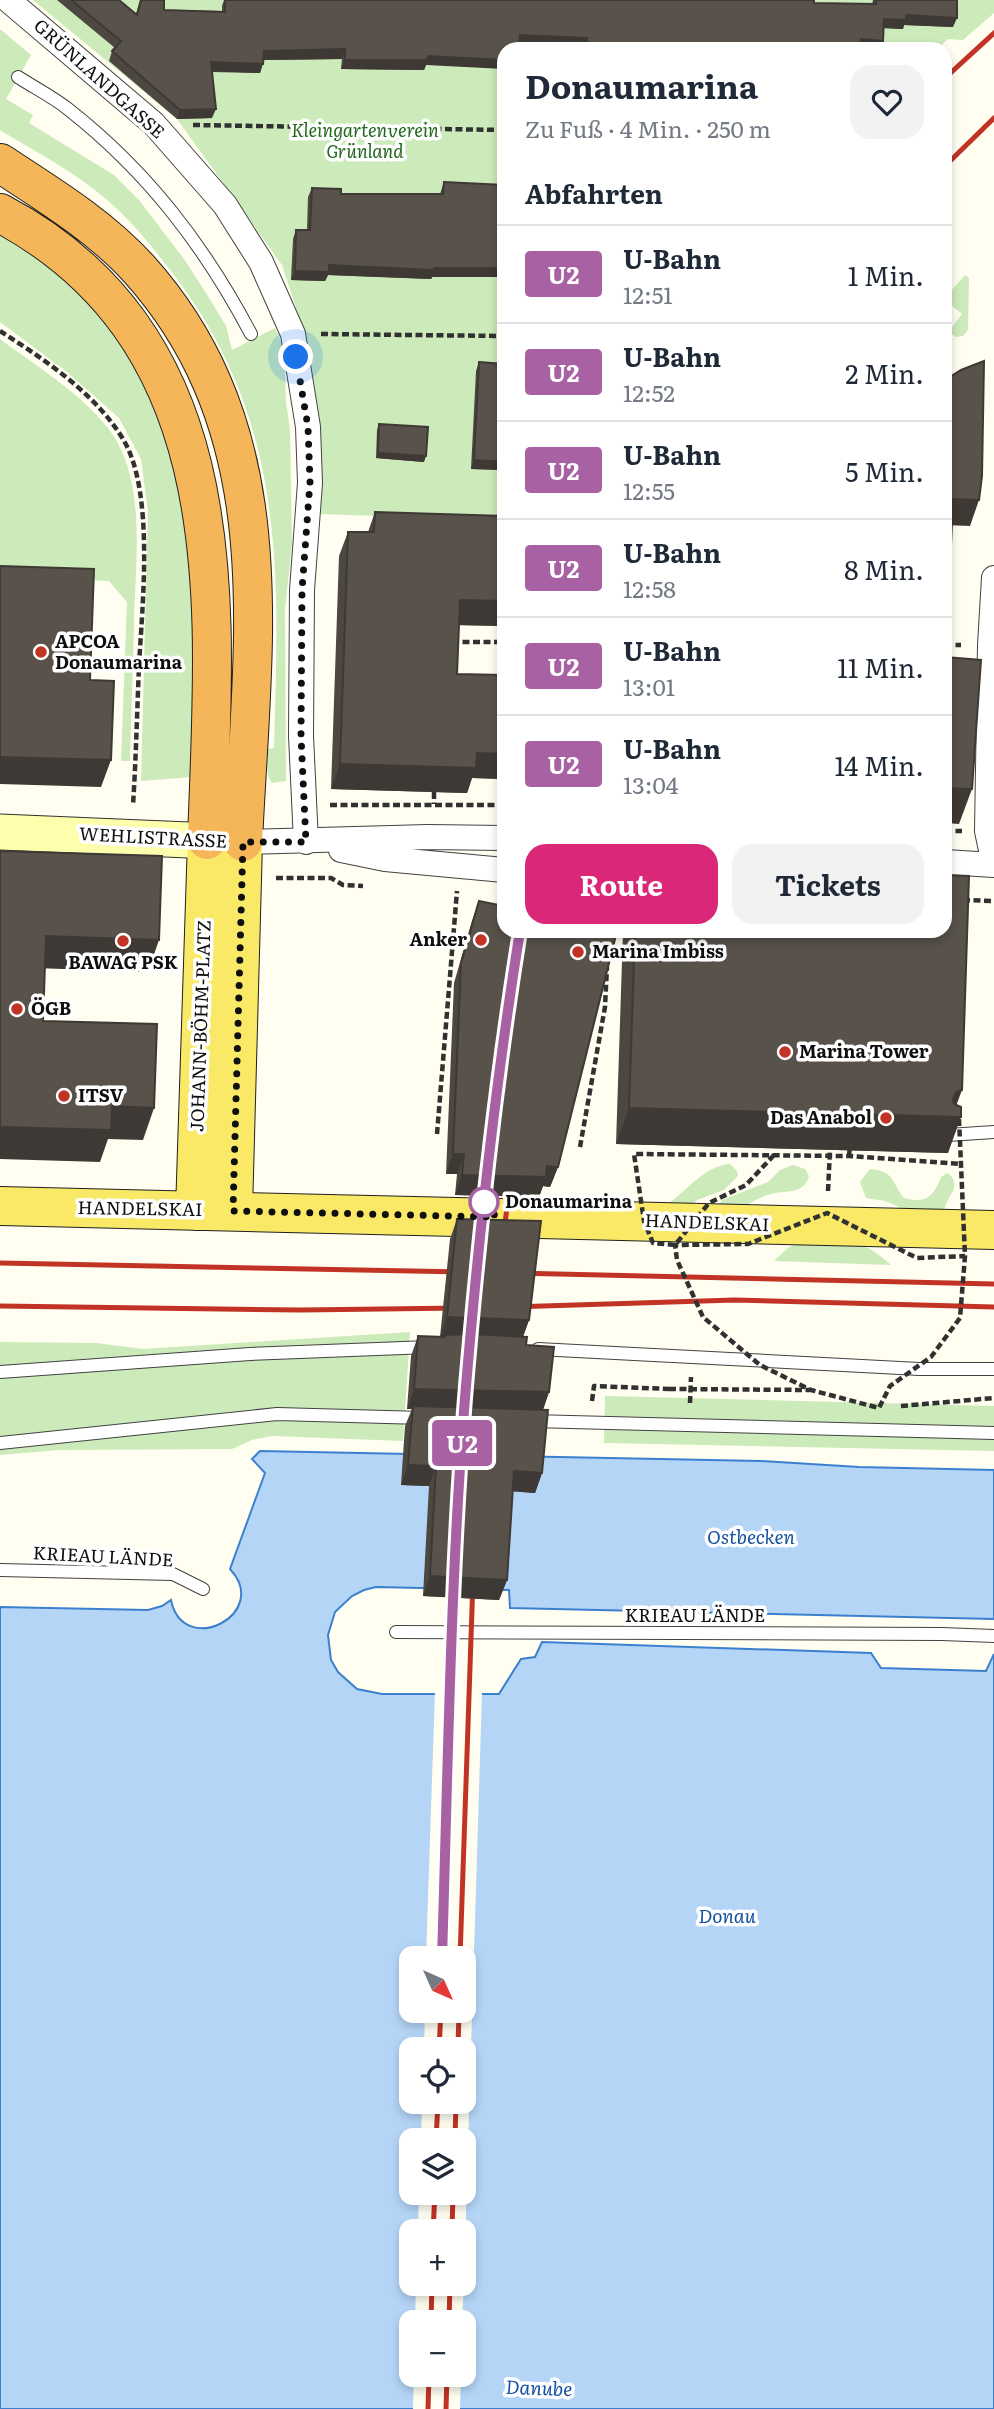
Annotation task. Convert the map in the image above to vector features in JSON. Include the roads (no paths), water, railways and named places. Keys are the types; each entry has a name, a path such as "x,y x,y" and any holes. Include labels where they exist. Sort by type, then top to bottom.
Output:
{"highway":[{"path":"0,163 74,211 138,268 165,300 188,334 207,369 225,412 245,494 254,613 225,841"},
{"path":"0,213 45,241 79,268 102,289 130,323 153,359 188,443 205,529 225,841"}],"main road":[{"name":"JOHANN-BÖHM-PLATZ","path":"225,841 233,1211"},
{"name":"JOHANN-BÖHM-PLATZ","path":"195,1211 225,841"},
{"name":"HANDELSKAI","path":"0,1206 994,1230"}],"street":[{"name":"GRÜNLANDGASSE","path":"8,0 154,124 225,205 261,262 293,334 308,427 310,469 302,590 301,736 306,842"},
{"path":"952,862 994,865 987,831 990,645 994,578"},
{"name":"WEHLISTRASSE","path":"0,832 306,842 428,837 497,838"},
{"name":"WEHLISTRASSE","path":"306,842 385,859 497,869"}],"lane":[{"path":"18,77 66,107 110,145 153,188 191,234 218,274 251,334"},
{"path":"948,1135 994,1132"},
{"path":"0,1372 250,1354 437,1346"},
{"path":"519,1348 919,1369 994,1369"},
{"path":"0,1443 277,1414 439,1418"},
{"path":"519,1421 994,1433"},
{"name":"KRIEAU LÄNDE","path":"0,1570 173,1574 202,1589"},
{"name":"KRIEAU LÄNDE","path":"396,1632 994,1636"}],"water":[{"name":"Donau","path":"260,1451 760,1461 859,1467 994,1470 994,1619 510,1608 509,1590 376,1587 352,1596 335,1612 328,1635 331,1660 338,1672 357,1689 382,1694 499,1694 521,1659 535,1657 542,1642 871,1653 881,1668 986,1671 994,1654 994,2409 0,2409 0,1607 148,1610 171,1600 179,1617 191,1626 206,1628 221,1624 233,1614 240,1601 240,1586 230,1569 265,1473 252,1459"}],"railway":[{"path":"952,72 994,33"},
{"path":"952,159 994,118"},
{"path":"480,1238 487,1176"},
{"path":"503,1239 511,1176"},
{"path":"0,1263 465,1272"},
{"path":"514,1273 994,1284"},
{"path":"511,1307 735,1300 994,1307"},
{"path":"0,1306 301,1310 462,1308"},
{"path":"442,1946 455,1577"},
{"path":"460,1946 473,1580"},
{"path":"440,2023 440,2037"},
{"path":"458,2037 459,2023"},
{"path":"437,2114 437,2128"},
{"path":"455,2128 456,2114"},
{"path":"434,2205 434,2219"},
{"path":"452,2219 453,2205"},
{"path":"431,2310 432,2296"},
{"path":"449,2310 450,2296"},
{"path":"428,2409 429,2387"},
{"path":"446,2409 447,2387"}],"metro line":[{"name":"U2","path":"442,1946 454,1598 465,1400 495,1101 519,938"}],"place":[{"name":"APCOA Donaumarina","path":"41,652"},
{"name":"Anker","path":"481,940"},
{"name":"BAWAG PSK","path":"123,941"},
{"name":"Marina Imbiss","path":"578,952"},
{"name":"ÖGB","path":"17,1009"},
{"name":"Marina Tower","path":"785,1052"},
{"name":"ITSV","path":"64,1096"},
{"name":"Das Anabol","path":"886,1118"},
{"name":"Donaumarina","path":"484,1202"}],"park label":[{"name":"Kleingartenverein Grünland","path":"365,141"}],"water label":[{"name":"Ostbecken","path":"751,1537"},
{"name":"Danube","path":"539,2388"}]}
